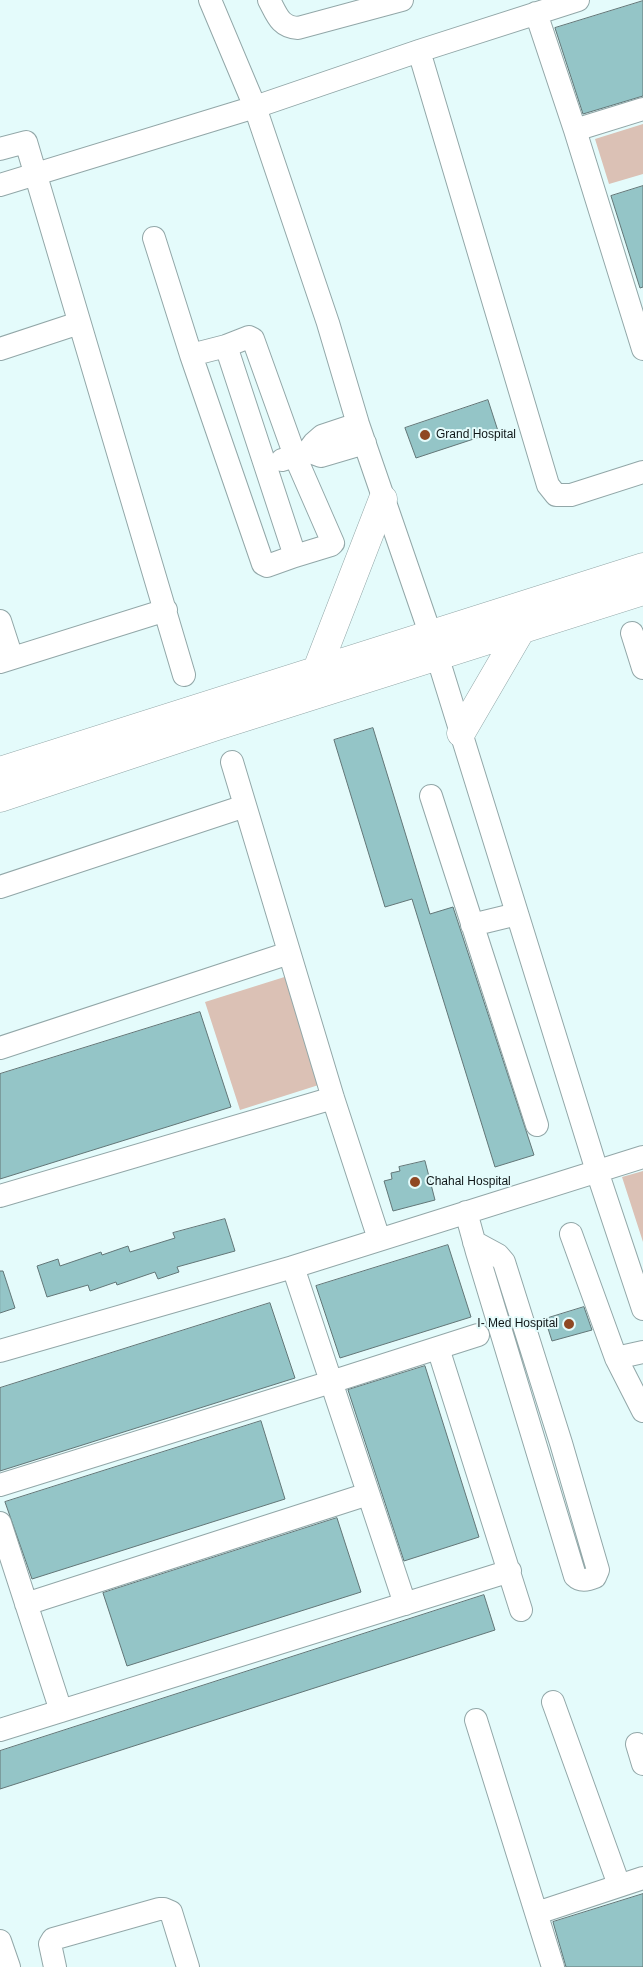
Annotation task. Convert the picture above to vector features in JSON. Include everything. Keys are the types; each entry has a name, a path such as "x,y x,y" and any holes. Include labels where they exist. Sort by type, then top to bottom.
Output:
{"main road":[{"path":"316,672 383,499"},
{"path":"0,798 217,726 643,567"},
{"path":"0,772 316,672 434,646 521,630 643,591"},
{"path":"461,732 521,630"}],"street":[{"path":"210,0 255,107 328,323 361,434 434,646 597,1171 643,1309"},
{"path":"269,0 277,16 285,24 298,28 402,0"},
{"path":"0,185 255,107 419,51 525,11 578,0"},
{"path":"525,11 575,130 643,349"},
{"path":"419,51 548,485 556,495 571,495 643,472"},
{"path":"575,130 643,109"},
{"path":"0,149 26,142 184,675"},
{"path":"154,238 191,355 263,564 267,566 331,545 333,543 302,454 253,339 249,337 226,346 191,355"},
{"path":"0,349 79,323"},
{"path":"226,346 295,556"},
{"path":"232,471 265,465 302,454 321,456 361,434"},
{"path":"0,621 6,660 166,610"},
{"path":"632,633 643,668"},
{"path":"232,762 333,1098 379,1239"},
{"path":"431,796 537,1125"},
{"path":"0,887 245,806"},
{"path":"472,925 518,914"},
{"path":"0,1048 289,954"},
{"path":"0,1196 333,1098"},
{"path":"0,1351 293,1266 643,1156"},
{"path":"466,1212 474,1242 575,1576 582,1580 588,1580 595,1577 598,1570 561,1443 504,1262 498,1255 474,1242"},
{"path":"571,1234 616,1358 643,1411"},
{"path":"293,1266 405,1604"},
{"path":"0,1485 478,1335"},
{"path":"438,1348 521,1610"},
{"path":"616,1358 643,1352"},
{"path":"26,1604 368,1494"},
{"path":"0,1523 60,1711"},
{"path":"0,1730 510,1571"},
{"path":"553,1702 619,1885"},
{"path":"476,1720 553,1967"},
{"path":"537,1913 643,1878"},
{"path":"55,1967 50,1944 53,1939 158,1909 164,1909 171,1912 188,1967"},
{"path":"0,1941 8,1967"}],"shaded area":[{"path":"643,124 643,174 609,184 595,139"},
{"path":"294,974 328,1082 240,1110 205,1002"},
{"path":"643,1171 643,1242 622,1177"}],"building":[{"path":"643,1 643,96 583,114 555,28"},
{"path":"643,186 643,287 640,288 611,196"},
{"path":"488,400 498,431 416,458 405,428"},
{"path":"373,728 430,914 453,907 534,1155 495,1167 412,899 385,907 334,740"},
{"path":"200,1012 231,1107 0,1179 0,1074"},
{"path":"425,1161 435,1200 393,1211 384,1181 392,1179 391,1173 400,1171 399,1167"},
{"path":"225,1219 235,1251 177,1267 179,1272 158,1279 155,1272 117,1285 116,1282 90,1291 88,1285 47,1297 37,1266 58,1259 60,1266 101,1252 102,1255 128,1246 130,1252 175,1238 173,1233"},
{"path":"448,1245 471,1317 340,1358 316,1286"},
{"path":"0,1271 3,1271 15,1308 0,1313"},
{"path":"270,1303 295,1378 0,1471 0,1388"},
{"path":"584,1307 592,1330 552,1341 545,1319"},
{"path":"425,1366 479,1537 404,1561 348,1390"},
{"path":"261,1421 285,1499 32,1579 5,1502"},
{"path":"337,1518 361,1592 127,1666 103,1593"},
{"path":"484,1595 495,1630 0,1789 0,1751"},
{"path":"643,1894 643,1967 566,1967 553,1922"}],"place":[{"name":"Grand Hospital","path":"425,435"},
{"name":"Chahal Hospital","path":"415,1182"},
{"name":"I- Med Hospital","path":"569,1324"}]}
